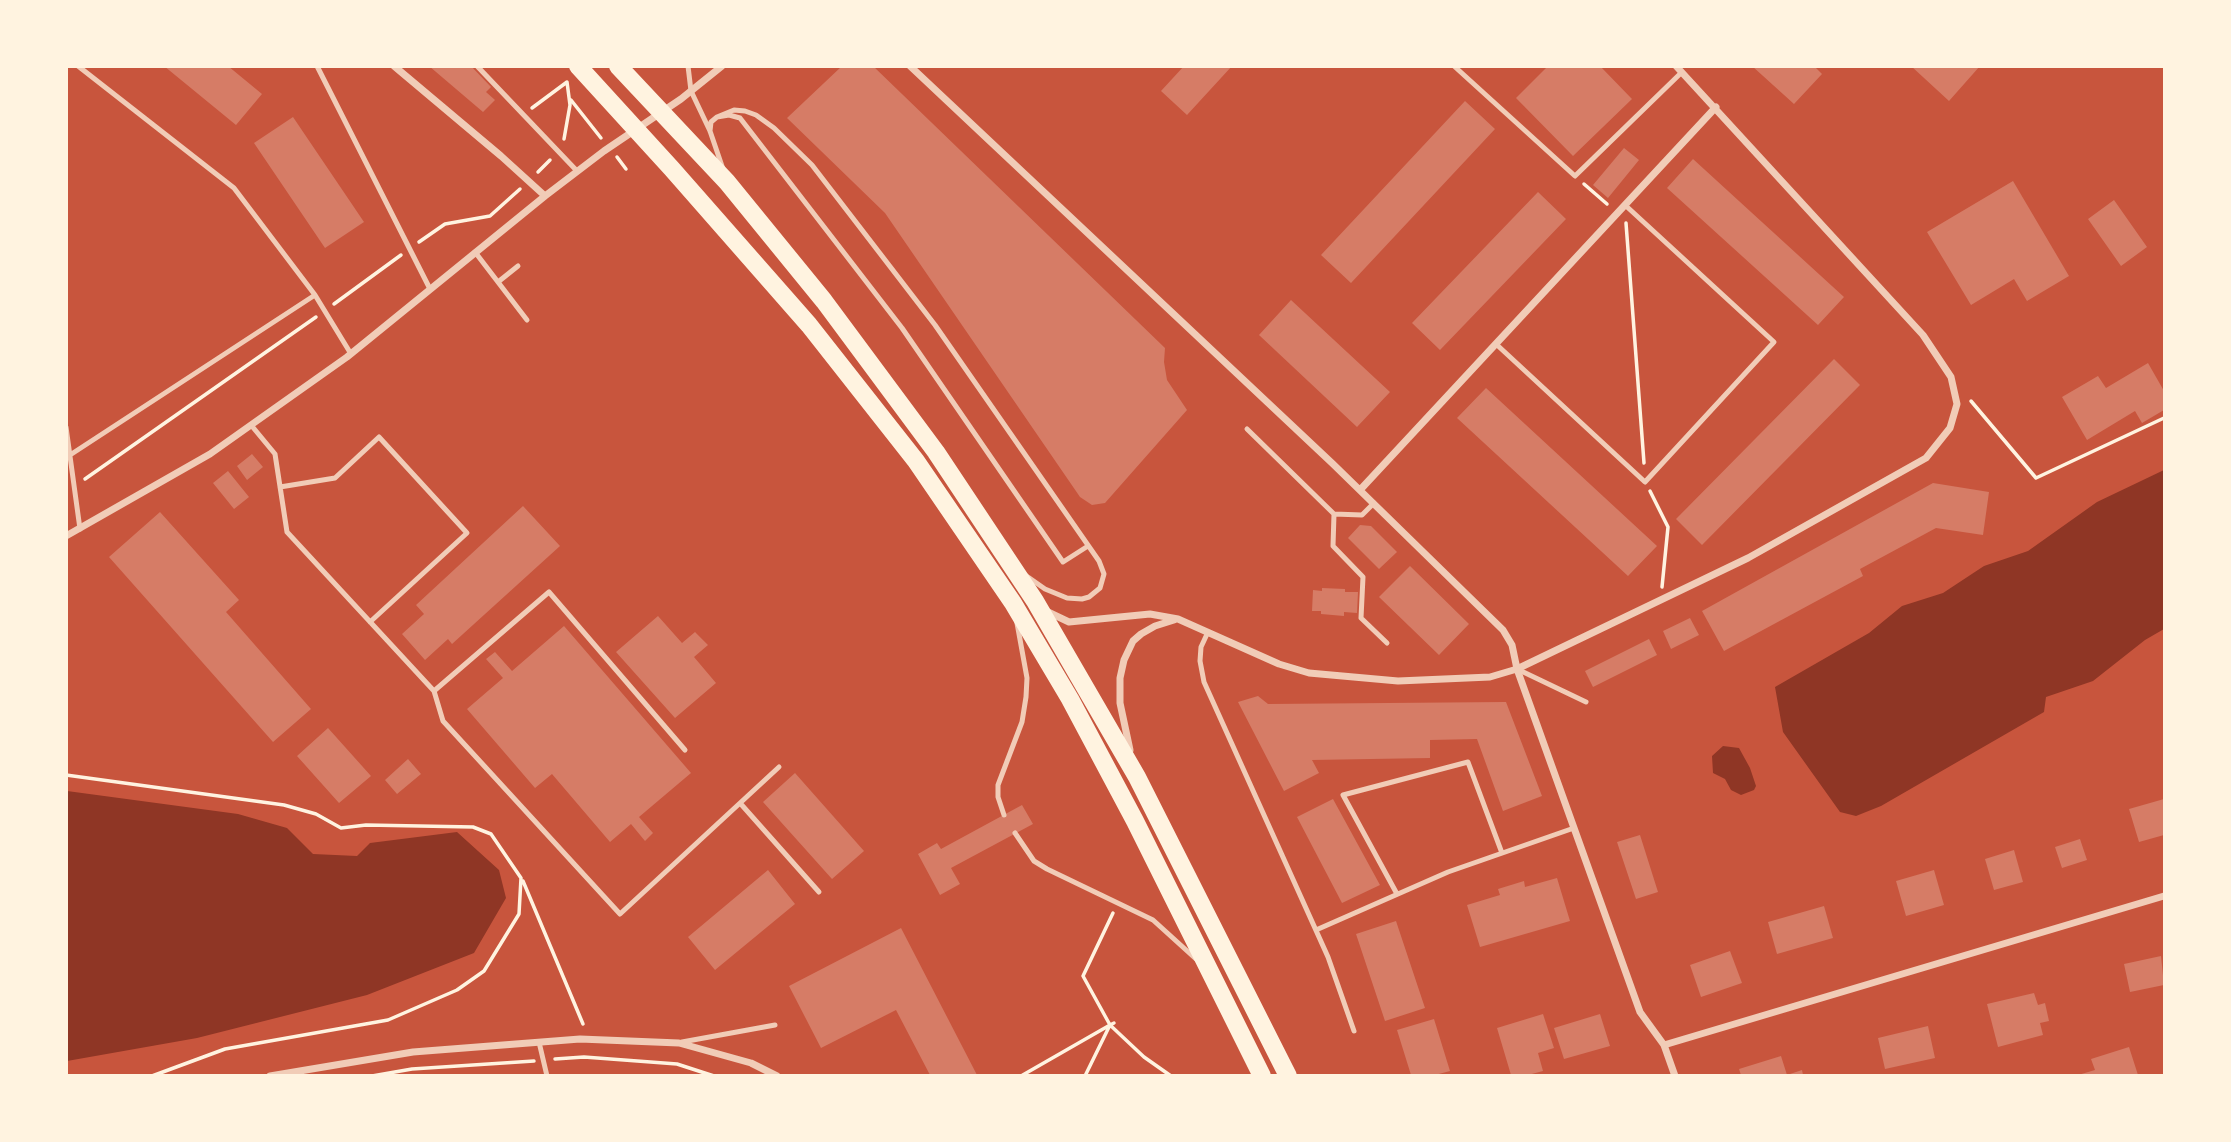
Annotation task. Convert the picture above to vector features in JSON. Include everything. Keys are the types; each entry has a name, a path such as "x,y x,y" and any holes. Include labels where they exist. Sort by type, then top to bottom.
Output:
{"main road":[{"path":"578,66 638,130 809,325 916,461 1013,603 1070,699 1215,978 1262,1076"},
{"path":"618,66 727,182 824,301 936,452 1035,601 1138,777 1288,1076"}],"street":[{"path":"394,66 545,196"},
{"path":"66,536 210,454 351,354 545,196 609,148 662,113 722,66"},
{"path":"909,66 1374,503 1503,630 1512,645 1517,669 1640,1012 1664,1045 1675,1076"},
{"path":"1035,601 1055,617 1069,622 1150,614 1178,619 1279,664 1309,673 1398,681 1479,679 1517,669 1748,558 1926,458 1950,428 1957,404 1951,377 1923,335 1679,69"},
{"path":"1360,490 1716,107"},
{"path":"1138,777 1125,736 1120,703 1120,678 1124,660 1133,641 1141,634 1178,619"},
{"path":"1664,1045 2165,896"},
{"path":"270,1076 413,1052 580,1039 679,1043 751,1062 777,1076"}],"lane":[{"path":"78,66 234,188 315,295 351,354"},
{"path":"317,66 430,289"},
{"path":"477,66 578,171"},
{"path":"688,66 691,91 710,131 727,182"},
{"path":"1454,66 1575,176 1679,69"},
{"path":"710,131 711,122 718,117 734,110 745,111 756,115 774,128 812,165 935,324 1088,546 1104,574 1100,588 1089,597 1067,597 1045,589 1024,575 1003,554"},
{"path":"718,117 729,115 740,118 902,328 1063,562 1088,546"},
{"path":"1496,344 1645,482 1774,342 1625,205"},
{"path":"475,253 527,320"},
{"path":"498,282 518,266"},
{"path":"70,455 315,295"},
{"path":"251,425 275,454 287,532 433,691 443,721 620,914 779,767"},
{"path":"66,426 80,529"},
{"path":"1247,429 1334,514 1362,515 1374,503"},
{"path":"280,487 335,478 379,438 467,533 370,622"},
{"path":"1334,514 1333,546 1363,577 1361,618 1387,643"},
{"path":"433,691 549,592 685,750"},
{"path":"1004,815 998,797 998,785 1022,722 1027,696 1027,678 1013,603"},
{"path":"1208,632 1201,647 1200,661 1204,682 1328,957 1354,1031"},
{"path":"1517,669 1586,702"},
{"path":"1397,894 1343,795 1468,762 1502,853"},
{"path":"740,803 820,891"},
{"path":"1316,930 1448,872 1574,828"},
{"path":"1015,834 1034,861 1153,920 1174,936 1215,978"},
{"path":"679,1043 775,1026"},
{"path":"539,1042 547,1076"}],"path":[{"path":"524,114 567,82"},
{"path":"569,98 626,169"},
{"path":"1575,176 1607,204 1625,205 1645,482 1668,527 1661,600"},
{"path":"75,486 409,249"},
{"path":"1951,377 2036,478 2165,418"},
{"path":"66,775 284,805 316,814 341,828 366,825 473,827 491,834 521,878 583,1024"},
{"path":"152,1076 225,1049 388,1020 457,990 484,971 519,914 521,878"},
{"path":"1118,902 1083,976 1112,1024 1144,1057 1171,1076"},
{"path":"1020,1076 1112,1024"},
{"path":"1085,1076 1112,1024"},
{"path":"372,1076 412,1069 584,1057 677,1064 714,1076"}],"shaded area":[{"path":"2164,470 2164,629 2145,640 2093,681 2046,697 2044,712 1881,806 1856,816 1840,812 1783,732 1775,687 1869,633 1902,606 1943,593 1984,566 2028,551 2097,502"},
{"path":"1723,746 1739,748 1750,768 1756,786 1754,790 1741,795 1731,790 1725,779 1713,773 1712,756"},
{"path":"67,791 238,814 287,828 313,854 357,856 370,843 457,832 499,870 506,898 474,953 367,995 197,1038 67,1061"}],"building":[{"path":"164,66 228,66 262,94 236,125"},
{"path":"429,66 471,66 491,87 486,92 495,100 483,112"},
{"path":"842,66 873,66 1165,348 1167,380 1187,410 1105,503 1092,505 1080,497 885,213 787,118"},
{"path":"1184,66 1232,66 1187,115 1161,91"},
{"path":"1548,66 1600,66 1632,99 1573,156 1516,98"},
{"path":"1752,66 1814,66 1822,74 1794,104"},
{"path":"1911,66 1980,66 1949,101"},
{"path":"1465,101 1495,129 1351,283 1321,255"},
{"path":"293,117 364,222 325,248 254,143"},
{"path":"1624,148 1639,160 1608,198 1593,185"},
{"path":"1693,159 1844,297 1818,325 1667,188"},
{"path":"2013,181 2069,276 2027,301 2014,279 1971,305 1927,232"},
{"path":"1538,192 1566,219 1440,350 1412,323"},
{"path":"2114,200 2147,247 2121,266 2088,219"},
{"path":"1291,300 1390,392 1357,427 1259,335"},
{"path":"1834,359 1860,385 1702,545 1676,519"},
{"path":"2148,363 2164,391 2164,410 2142,423 2135,411 2087,440 2062,397 2098,376 2106,388"},
{"path":"1486,388 1657,546 1628,576 1457,418"},
{"path":"252,454 263,467 247,480 237,466"},
{"path":"228,471 249,497 234,509 213,483"},
{"path":"1933,483 1989,492 1983,535 1936,528 1860,569 1863,576 1724,651 1702,611"},
{"path":"523,506 560,546 452,644 448,639 425,660 402,634 424,614 416,605"},
{"path":"160,512 239,600 226,612 311,709 273,742 109,557"},
{"path":"1360,525 1371,526 1397,552 1379,569 1348,538"},
{"path":"1410,566 1469,624 1439,655 1379,597"},
{"path":"1322,588 1358,592 1357,613 1344,612 1344,616 1312,611 1313,590 1322,591"},
{"path":"658,616 682,643 695,632 708,645 694,657 716,683 675,718 616,652"},
{"path":"1690,618 1699,635 1671,649 1663,631"},
{"path":"564,626 691,773 639,817 653,833 645,841 631,824 610,842 552,774 535,788 467,709 503,678 486,659 495,652 512,671"},
{"path":"1649,639 1657,655 1593,687 1585,671"},
{"path":"1258,696 1268,704 1506,702 1542,796 1503,811 1477,739 1430,740 1430,758 1312,760 1319,773 1284,791 1238,702"},
{"path":"328,728 371,776 339,803 297,756"},
{"path":"408,759 421,774 397,794 385,780"},
{"path":"795,773 864,851 832,879 763,802"},
{"path":"1333,799 1380,885 1342,903 1297,817"},
{"path":"2164,799 2164,835 2139,842 2129,809"},
{"path":"1022,805 1033,824 951,868 960,884 940,895 918,854 937,843 941,849"},
{"path":"1640,835 1658,892 1636,899 1617,842"},
{"path":"2080,839 2087,860 2062,868 2055,847"},
{"path":"2014,850 2023,882 1994,890 1985,859"},
{"path":"768,870 795,904 715,970 688,937"},
{"path":"1934,870 1944,905 1906,916 1896,881"},
{"path":"1557,878 1570,921 1480,947 1467,905 1500,895 1498,889 1524,881 1525,887"},
{"path":"1824,906 1833,938 1777,954 1768,922"},
{"path":"1396,921 1425,1008 1385,1021 1356,934"},
{"path":"901,928 977,1075 930,1075 896,1010 821,1048 789,986"},
{"path":"1730,951 1742,983 1701,997 1690,965"},
{"path":"2161,956 2164,985 2130,992 2124,964"},
{"path":"2034,993 2038,1005 2045,1003 2049,1021 2040,1023 2043,1035 1998,1047 1987,1004"},
{"path":"1543,1014 1554,1048 1538,1053 1543,1071 1528,1075 1511,1075 1497,1028"},
{"path":"1600,1014 1610,1046 1564,1059 1554,1028"},
{"path":"1434,1019 1450,1071 1435,1075 1411,1075 1397,1030"},
{"path":"1928,1026 1935,1058 1885,1069 1878,1038"},
{"path":"2129,1047 2138,1075 2078,1075 2095,1070 2091,1059"},
{"path":"1781,1056 1787,1075 1741,1075 1739,1069"},
{"path":"1802,1070 1803,1075 1787,1075"}]}
